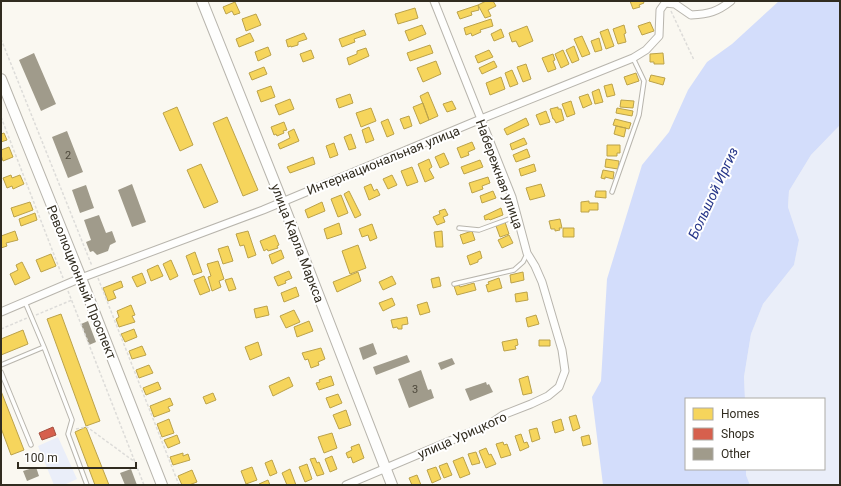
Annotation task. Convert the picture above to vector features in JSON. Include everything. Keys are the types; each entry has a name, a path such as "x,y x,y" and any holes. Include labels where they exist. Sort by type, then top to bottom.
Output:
{"main road":[{"name":"улица Карла Маркса","path":"202,1 282,201 392,485"},
{"name":"Революционный Проспект","path":"1,79 4,100 81,278 162,485"}],"street":[{"name":"Набережная улица","path":"434,1 512,197 527,253 542,282 562,350 566,371"},
{"path":"665,2 675,4 691,15 707,14 721,9 731,1"},
{"name":"Интернациональная улица","path":"1,312 81,278 263,210 481,119 633,58 646,50 658,36 660,10 665,2"},
{"name":"улица Урицкого","path":"346,485 490,424 503,415 548,396 559,388 566,371"}],"lane":[{"path":"612,192 639,115 644,81 633,58"},
{"path":"459,228 479,230 517,216"},
{"path":"454,284 514,270 523,262 527,253"},
{"path":"25,302 72,420 68,434 87,485"},
{"path":"1,365 44,347"},
{"path":"1,372 31,445"}],"path":[{"path":"665,2 677,23 694,60"},
{"path":"1,39 96,273 179,485"},
{"path":"1,117 144,485"},
{"path":"72,420 76,430 87,427 135,462"}],"shaded area":[{"path":"840,125 840,485 750,485 746,475 746,470 825,470 825,398 745,398 744,377 751,334 763,304 794,265 799,240 788,207 789,191 811,155"},
{"path":"58,437 77,479 64,485 54,485 38,446"}],"water":[{"name":"Большой Иргиз","path":"779,1 840,1 840,125 811,155 789,191 788,207 799,240 794,265 763,304 751,334 744,377 745,398 685,398 685,470 746,470 746,475 750,485 603,485 592,397 601,381 607,279 642,165 669,132 688,90 707,62 732,44"}],"building: Homes":[{"path":"486,1 493,1 496,6 488,10 491,16 485,18 478,5"},
{"path":"630,1 643,1 644,3 639,5 640,7 633,9"},
{"path":"235,2 240,13 234,15 232,11 226,14 223,7"},
{"path":"478,5 479,10 471,12 472,15 460,19 457,12"},
{"path":"415,8 418,18 398,24 395,14"},
{"path":"256,14 261,25 246,31 242,19"},
{"path":"491,19 493,26 480,30 481,32 472,36 471,33 466,35 464,28"},
{"path":"650,22 654,31 642,35 638,26"},
{"path":"422,25 426,34 409,41 405,31"},
{"path":"624,25 626,42 618,44 613,29"},
{"path":"527,26 533,41 519,47 516,41 512,42 509,33"},
{"path":"501,29 504,37 494,41 491,34"},
{"path":"608,29 614,46 606,49 600,32"},
{"path":"364,30 366,35 354,39 355,42 342,47 339,39"},
{"path":"250,33 254,41 239,47 236,39"},
{"path":"304,33 307,39 298,42 298,45 288,47 286,40"},
{"path":"582,36 590,54 582,57 574,39"},
{"path":"599,38 602,50 595,52 591,41"},
{"path":"430,45 433,53 410,61 407,53"},
{"path":"574,46 579,60 572,63 566,50"},
{"path":"268,47 271,55 258,61 255,52"},
{"path":"366,48 369,56 349,65 347,58 357,54 357,51"},
{"path":"311,50 314,58 303,62 300,54"},
{"path":"489,50 493,57 478,63 475,56"},
{"path":"563,50 569,64 561,68 555,54"},
{"path":"663,53 664,64 654,64 654,62 650,62 650,54"},
{"path":"553,54 555,60 553,61 556,69 548,72 542,58"},
{"path":"436,61 441,74 423,82 417,68"},
{"path":"494,61 497,67 482,74 479,68"},
{"path":"526,64 531,79 523,82 517,67"},
{"path":"264,67 267,74 252,80 249,73"},
{"path":"512,70 518,84 510,87 505,73"},
{"path":"636,73 639,81 627,85 624,77"},
{"path":"651,75 665,78 663,85 649,81"},
{"path":"501,77 505,89 490,95 486,83"},
{"path":"612,84 615,95 607,97 604,86"},
{"path":"271,86 275,97 261,102 257,91"},
{"path":"599,89 603,102 595,104 592,92"},
{"path":"428,92 438,116 429,120 420,96"},
{"path":"350,94 353,103 339,108 336,99"},
{"path":"588,94 592,104 583,108 579,97"},
{"path":"290,99 294,109 279,115 275,105"},
{"path":"621,100 634,101 633,108 620,107"},
{"path":"452,101 456,109 447,112 443,104"},
{"path":"571,101 575,114 567,117 562,104"},
{"path":"423,103 429,120 420,124 413,107"},
{"path":"177,107 193,145 180,151 163,113"},
{"path":"558,107 558,109 561,109 564,120 556,123 550,109"},
{"path":"371,108 376,121 361,127 356,113"},
{"path":"617,108 633,111 632,116 616,113"},
{"path":"546,111 550,122 540,125 536,115"},
{"path":"409,116 412,126 404,129 400,119"},
{"path":"227,117 258,190 243,196 213,123"},
{"path":"526,118 529,125 507,135 504,129"},
{"path":"388,119 394,134 387,137 381,122"},
{"path":"615,119 631,123 629,129 613,125"},
{"path":"284,122 287,130 283,131 284,133 277,136 276,134 274,135 271,127"},
{"path":"616,126 626,128 624,137 614,134"},
{"path":"369,127 374,140 366,143 362,130"},
{"path":"294,129 299,141 280,149 278,144 290,138 288,132"},
{"path":"4,133 7,140 1,142 1,134"},
{"path":"351,134 356,148 349,150 344,137"},
{"path":"524,138 527,144 512,150 510,144"},
{"path":"472,142 475,149 468,152 469,155 461,158 457,148"},
{"path":"334,143 338,155 330,158 326,146"},
{"path":"607,145 620,145 620,153 617,153 617,156 607,156"},
{"path":"9,147 13,157 3,161 1,150"},
{"path":"527,149 530,157 516,162 513,155"},
{"path":"444,153 449,164 440,168 435,157"},
{"path":"313,157 315,164 290,173 287,167"},
{"path":"429,159 432,167 429,169 434,178 425,182 418,164"},
{"path":"606,159 619,161 618,169 605,167"},
{"path":"480,160 483,167 464,174 461,167"},
{"path":"201,164 218,202 204,208 187,170"},
{"path":"534,164 536,171 521,176 519,169"},
{"path":"412,167 418,182 407,186 401,171"},
{"path":"603,170 614,172 613,179 605,177 605,179 601,178"},
{"path":"11,175 12,178 20,175 24,184 13,189 12,186 7,188 3,178"},
{"path":"392,175 397,185 388,189 383,179"},
{"path":"488,177 490,183 482,186 483,189 472,193 469,183"},
{"path":"371,184 374,191 377,189 380,195 369,200 364,187"},
{"path":"541,184 545,196 530,200 526,188"},
{"path":"349,191 361,215 355,218 344,194"},
{"path":"493,191 496,198 482,203 480,196"},
{"path":"596,191 606,191 606,198 595,197"},
{"path":"341,195 348,213 338,217 331,199"},
{"path":"589,201 589,203 598,203 598,210 581,212 581,202"},
{"path":"30,202 33,210 14,217 11,208"},
{"path":"322,202 325,211 308,218 305,210"},
{"path":"501,208 503,215 490,220 485,220 484,216"},
{"path":"445,209 448,215 443,217 445,222 437,225 433,217 440,214 439,211"},
{"path":"35,213 37,220 21,226 19,219"},
{"path":"560,219 562,228 555,231 555,229 551,229 549,221"},
{"path":"505,222 509,234 500,237 496,226"},
{"path":"339,223 342,234 327,239 324,229"},
{"path":"372,224 377,238 370,241 368,235 362,237 359,229"},
{"path":"563,228 574,228 574,237 563,237"},
{"path":"15,231 18,240 6,243 7,246 1,248 1,236"},
{"path":"248,231 256,255 248,258 244,245 240,246 236,234"},
{"path":"442,231 443,247 436,247 434,232"},
{"path":"472,231 475,240 463,244 460,235"},
{"path":"275,235 279,245 277,246 278,248 268,251 267,249 264,251 260,241"},
{"path":"509,235 513,243 502,248 498,240"},
{"path":"358,245 366,268 350,274 342,251"},
{"path":"228,246 233,261 223,264 218,249"},
{"path":"281,250 284,258 272,264 269,255"},
{"path":"480,251 482,258 478,260 478,262 470,265 467,256"},
{"path":"195,252 202,272 193,275 186,256"},
{"path":"51,254 56,266 41,272 36,260"},
{"path":"171,260 178,276 170,280 163,264"},
{"path":"218,261 224,279 219,281 221,287 212,291 208,277 211,276 207,264"},
{"path":"22,262 30,278 15,285 10,274 18,270 16,265"},
{"path":"158,265 163,276 151,281 147,270"},
{"path":"289,271 292,278 285,281 286,283 278,286 274,277"},
{"path":"358,272 361,281 337,292 333,282"},
{"path":"523,272 524,280 511,283 510,275"},
{"path":"142,273 146,283 137,287 132,277"},
{"path":"204,276 210,291 200,295 194,280"},
{"path":"392,276 396,284 383,290 379,282"},
{"path":"439,277 441,286 433,288 431,279"},
{"path":"232,278 236,289 229,291 225,280"},
{"path":"499,278 502,288 488,292 486,285 489,284 488,282"},
{"path":"121,281 123,287 113,291 116,298 108,301 103,288"},
{"path":"474,283 476,290 457,295 454,286 459,285 460,287"},
{"path":"296,287 299,296 284,302 281,293"},
{"path":"527,292 528,300 516,302 515,294"},
{"path":"392,298 395,305 383,311 379,303"},
{"path":"427,302 430,312 420,315 417,305"},
{"path":"131,305 135,315 132,316 135,322 119,327 116,319 119,317 117,311"},
{"path":"267,306 269,315 256,318 254,309"},
{"path":"294,310 300,322 286,328 280,316"},
{"path":"61,314 100,421 86,426 47,319"},
{"path":"536,315 539,324 528,327 526,318"},
{"path":"407,317 408,324 402,325 402,329 398,329 397,327 393,328 391,320"},
{"path":"309,321 313,331 297,337 294,327"},
{"path":"134,329 137,337 125,342 121,334"},
{"path":"23,330 28,344 1,355 1,339"},
{"path":"517,339 518,345 515,346 516,349 504,351 502,342"},
{"path":"539,340 550,340 550,346 539,346"},
{"path":"258,342 262,355 250,360 245,347"},
{"path":"142,346 146,355 132,359 129,351"},
{"path":"321,348 325,359 318,362 319,365 311,368 308,359 305,360 302,353"},
{"path":"149,365 153,373 139,378 136,370"},
{"path":"331,376 334,385 319,390 316,383 320,382 319,380"},
{"path":"528,376 532,393 523,395 519,379"},
{"path":"289,377 293,386 273,396 269,386"},
{"path":"158,382 161,389 146,395 143,388"},
{"path":"1,391 24,450 11,455 1,428"},
{"path":"213,393 216,400 206,404 203,397"},
{"path":"338,394 342,403 330,408 326,398"},
{"path":"170,398 173,405 168,407 170,411 154,417 150,406"},
{"path":"346,410 351,425 339,429 333,415"},
{"path":"576,415 580,428 573,431 569,417"},
{"path":"169,419 174,433 162,437 157,424"},
{"path":"561,419 564,430 555,433 552,422"},
{"path":"86,427 109,485 95,485 75,432"},
{"path":"537,428 540,439 532,442 529,430"},
{"path":"332,433 337,448 324,453 318,437"},
{"path":"521,434 524,443 527,442 529,447 520,451 515,436"},
{"path":"177,435 180,443 168,448 164,440"},
{"path":"589,435 591,444 583,446 581,437"},
{"path":"503,442 504,445 507,444 511,455 501,458 496,444"},
{"path":"359,444 364,458 353,463 351,457 348,458 346,453 352,450 351,447"},
{"path":"486,448 496,464 486,468 479,451"},
{"path":"476,452 480,463 472,465 468,454"},
{"path":"183,453 183,456 188,454 190,460 173,465 170,457"},
{"path":"332,456 337,469 330,472 325,459"},
{"path":"463,457 470,474 460,478 453,461"},
{"path":"315,458 317,463 319,462 324,474 317,476 310,459"},
{"path":"272,460 277,473 270,476 265,463"},
{"path":"447,463 452,475 444,478 439,466"},
{"path":"307,464 312,479 305,482 299,467"},
{"path":"252,467 257,480 246,484 241,471"},
{"path":"436,467 441,479 432,483 427,470"},
{"path":"290,469 296,485 287,485 282,473"},
{"path":"192,470 197,482 189,485 182,485 178,476"},
{"path":"417,475 421,485 412,485 409,478"},
{"path":"268,480 270,485 259,484"}],"building: Shops":[{"path":"53,427 56,435 42,440 39,433"}],"building: Other":[{"path":"34,53 56,104 41,111 19,60"},
{"path":"67,131 83,172 68,178 52,137"},
{"path":"132,184 146,222 132,227 118,190"},
{"path":"86,185 94,208 80,213 72,190"},
{"path":"99,215 106,233 112,231 116,242 110,245 108,251 97,255 93,251 90,252 86,242 91,240 84,220"},
{"path":"88,321 96,342 89,345 81,324"},
{"path":"373,343 377,354 363,360 359,348"},
{"path":"407,355 410,362 376,375 373,367"},
{"path":"452,358 455,364 441,370 438,363"},
{"path":"421,370 428,390 431,389 434,398 409,408 398,379"},
{"path":"486,382 487,385 489,384 493,392 470,401 465,389"},
{"path":"36,467 39,476 27,481 23,471"},
{"path":"131,469 137,485 125,485 120,473"}]}
